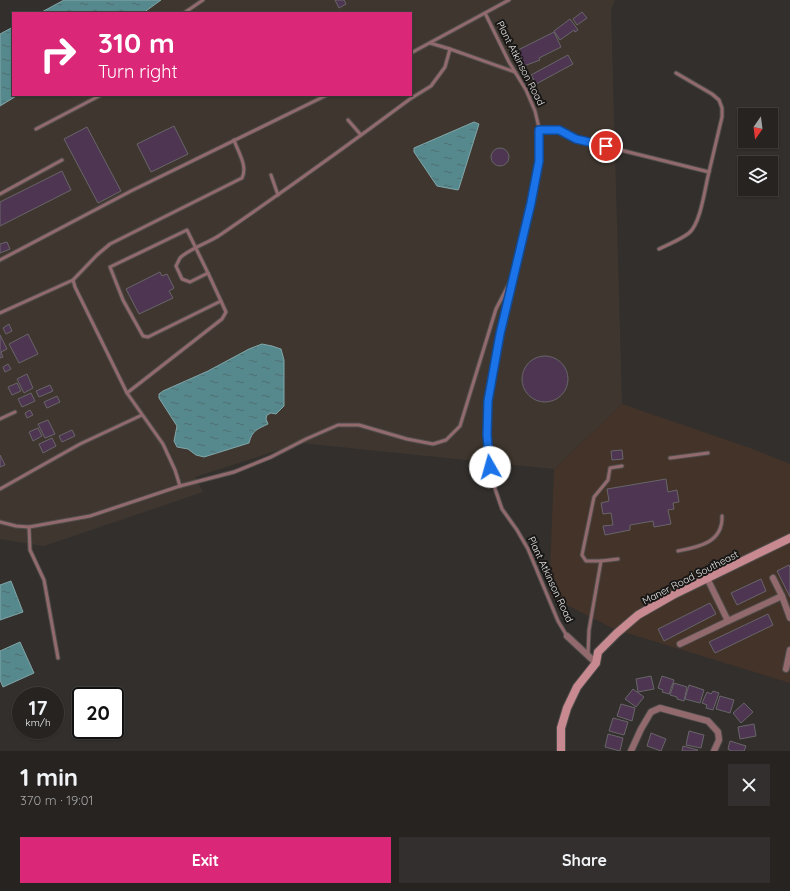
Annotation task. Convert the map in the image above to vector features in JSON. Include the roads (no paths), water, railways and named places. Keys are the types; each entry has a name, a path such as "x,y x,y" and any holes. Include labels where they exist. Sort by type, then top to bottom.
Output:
{"street":[{"name":"Maner Road Southeast","path":"561,751 561,728 567,708 577,687 596,663 598,652 617,633 638,616 673,595 790,538"},
{"path":"707,578 728,621"},
{"path":"773,578 782,596 790,618"},
{"path":"680,644 782,596"},
{"name":"Plant Atkinson Road","path":"567,636 596,663"},
{"path":"786,670 790,650"},
{"path":"631,751 651,712 660,708 708,720 718,732 719,740 714,751"}],"lane":[{"path":"185,12 203,0"},
{"path":"412,52 509,0"},
{"name":"Plant Atkinson Road","path":"485,13 515,72 526,90 535,111 539,130 539,161 531,203 500,334 488,401 487,435 492,480 502,509 528,549 558,621 567,636"},
{"path":"429,43 515,72"},
{"path":"208,273 190,282 182,279 176,266 180,258 212,240 278,195 410,99 431,86 445,68 450,49"},
{"path":"659,249 691,232 698,218 722,117 722,108 719,100 712,94 676,72"},
{"path":"36,129 99,96"},
{"path":"0,260 131,191 324,96"},
{"path":"348,120 361,135"},
{"path":"539,130 559,130 576,139 709,172"},
{"path":"0,313 73,280 110,244 242,178 244,167 234,140"},
{"path":"0,194 62,160"},
{"path":"271,175 278,195"},
{"path":"127,393 222,319 226,312 221,301 208,273 196,248 186,230 110,267 123,300 143,336 148,337 221,301"},
{"path":"0,522 16,526 29,527 90,516 180,486 234,472 271,457 338,425 359,425 407,439 433,444 446,440 460,426 496,310 515,273"},
{"path":"73,280 75,287 127,393 163,444 175,470 180,486"},
{"path":"0,419 14,412"},
{"path":"0,489 80,444 142,415"},
{"path":"670,458 708,453"},
{"path":"618,559 586,561 582,555 594,497 608,480 610,468 622,466"},
{"path":"678,551 702,546 715,537 722,522 722,516"},
{"path":"29,527 30,550 44,580 58,658"},
{"path":"588,656 589,630 601,561"}],"water":[{"path":"64,0 161,0 144,12 42,12"},
{"path":"12,28 12,96 16,96 0,106 0,34"},
{"path":"474,122 479,124 458,190 437,186 414,152 414,148"},
{"path":"262,344 281,349 284,360 284,406 276,414 271,413 267,415 266,419 268,424 258,429 252,435 249,443 204,457 196,455 188,449 177,447 174,441 177,426 159,398 159,394"},
{"path":"11,581 23,612 0,620 0,585"},
{"path":"20,642 34,673 3,687 0,680 0,651"}]}
